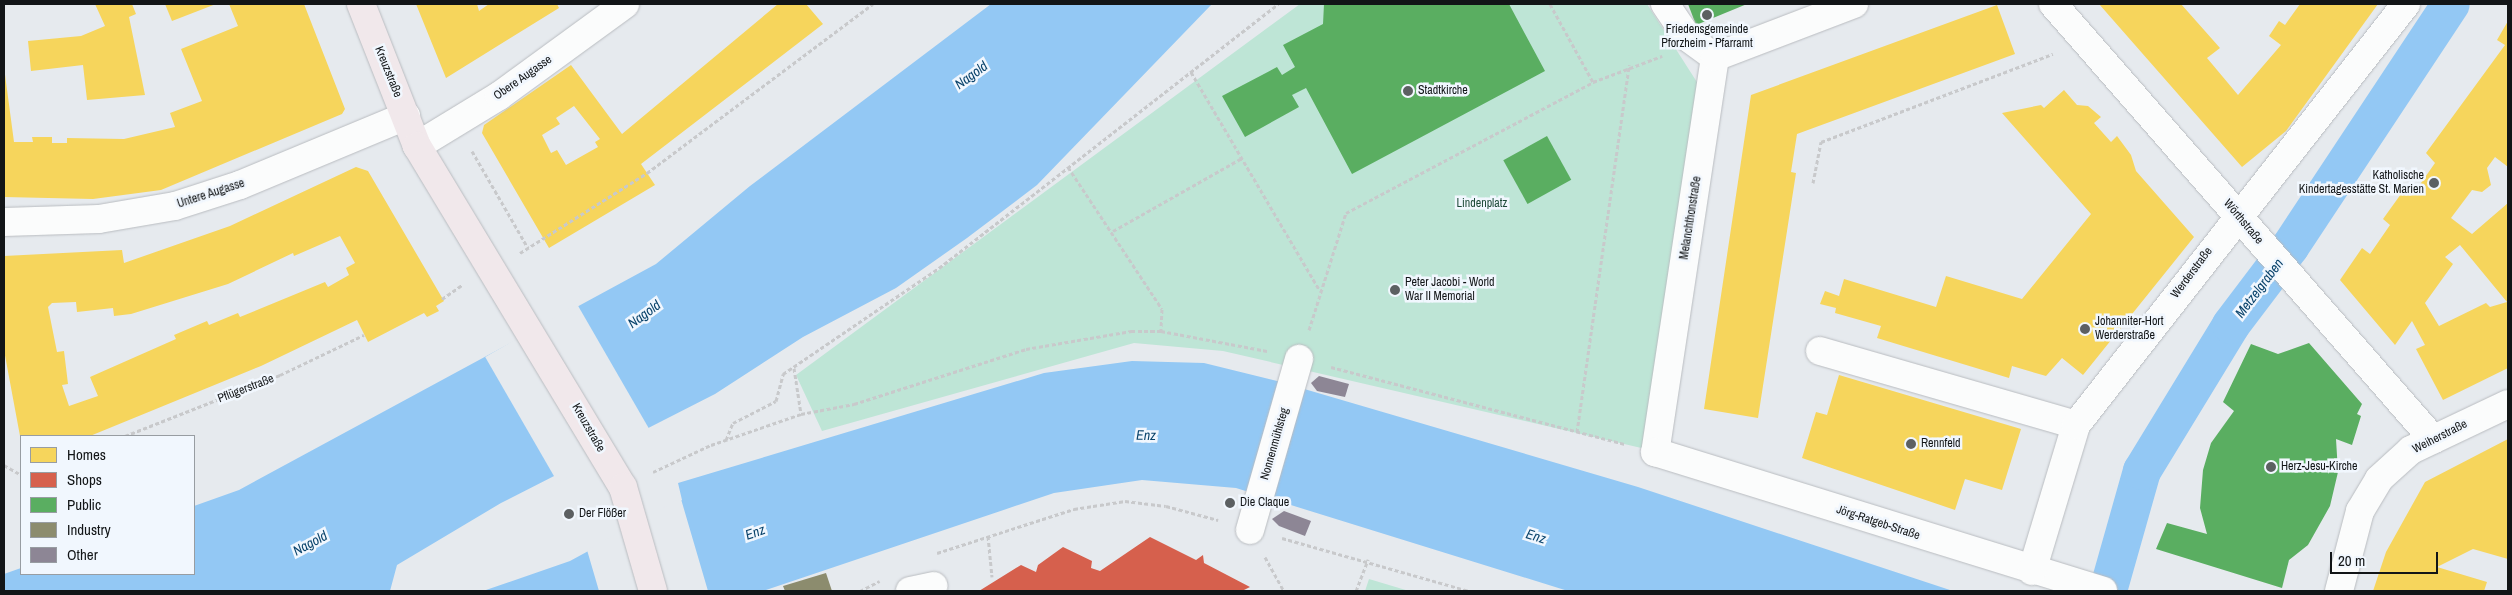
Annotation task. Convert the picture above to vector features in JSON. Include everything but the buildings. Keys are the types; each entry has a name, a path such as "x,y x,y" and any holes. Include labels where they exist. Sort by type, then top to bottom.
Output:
{"main road":[{"name":"Kreuzstraße","path":"361,4 406,116 416,146 496,271 623,487 653,591"}],"street":[{"name":"Obere Augasse","path":"416,146 455,122 625,4"},
{"path":"1666,4 1686,38 1715,57 1854,4"},
{"name":"Wörthstraße","path":"2053,4 2084,42 2433,439"},
{"name":"Werderstraße","path":"2044,575 2076,425 2237,214 2406,4"},
{"name":"Melanchthonstraße","path":"1655,452 1715,57"},
{"name":"Untere Augasse","path":"4,222 99,219 175,206 240,185 406,116"},
{"path":"1820,351 2076,425"},
{"name":"Nonnenmühlsteg","path":"1250,530 1297,366"},
{"name":"Weiherstraße","path":"2339,591 2360,511 2379,479 2411,450 2508,404"},
{"name":"Jörg-Ratgeb-Straße","path":"1655,452 2044,575 2103,591"}],"path":[{"path":"496,271 528,248 647,173 873,4"},
{"path":"726,440 733,423 776,401 783,374 939,268 1278,4"},
{"path":"1550,4 1593,82"},
{"path":"1814,183 1821,142 2084,42"},
{"path":"1297,366 1346,213 1593,82 1629,65 1652,56 1715,57"},
{"path":"1577,432 1629,65"},
{"path":"1191,72 1321,292"},
{"path":"455,122 528,248"},
{"path":"1113,231 1242,158"},
{"path":"1068,167 1113,231 1162,310 1161,331"},
{"path":"673,462 726,440 801,414 854,404 1026,349 1131,332 1161,331 1297,366 1655,452"},
{"name":"Pflügerstraße","path":"127,435 280,375 364,335"},
{"path":"794,368 801,414"},
{"path":"4,465 20,473"},
{"path":"932,556 1074,509 1125,502 1166,506 1250,530 1368,559 1469,591"},
{"path":"1250,530 1284,591"},
{"path":"988,536 992,577"},
{"path":"1356,591 1368,559"},
{"path":"860,591 910,585"}],"green space":[{"name":"Lindenplatz","path":"1300,4 1647,4 1702,90 1650,450 1223,351 1134,343 822,431 796,375"},
{"path":"1369,579 1409,591 1365,591"}],"water":[{"name":"Nagold","path":"991,4 1212,4 1037,185 967,238 896,288 803,337 715,394 501,503 397,565 390,591 4,591 4,574 20,568 20,575 195,575 195,506 239,490 656,264 750,186"},
{"name":"Enz","path":"1132,361 1204,363 1277,381 1638,487 1953,591 1568,591 1236,488 1142,480 1054,493 763,591 483,591 570,561 682,500 678,483 1044,373"}],"pier":[{"path":"577,304 650,430 558,483 485,357"},
{"path":"676,482 708,591 599,591 587,550 679,499"}],"waterway":[{"name":"Metzelgraben","path":"2108,591 2142,471 2231,325 2290,247 2451,4"}],"place":[{"name":"Friedensgemeinde Pforzheim - Pfarramt","path":"1707,15"},
{"name":"Stadtkirche","path":"1408,91"},
{"name":"Katholische Kindertagesstätte St. Marien","path":"2434,183"},
{"name":"Peter Jacobi - World War II Memorial","path":"1395,290"},
{"name":"Johanniter-Hort Werderstraße","path":"2085,329"},
{"name":"Rennfeld","path":"1911,444"},
{"name":"Herz-Jesu-Kirche","path":"2271,467"},
{"name":"Die Claque","path":"1230,503"},
{"name":"Der Flößer","path":"569,514"}]}
